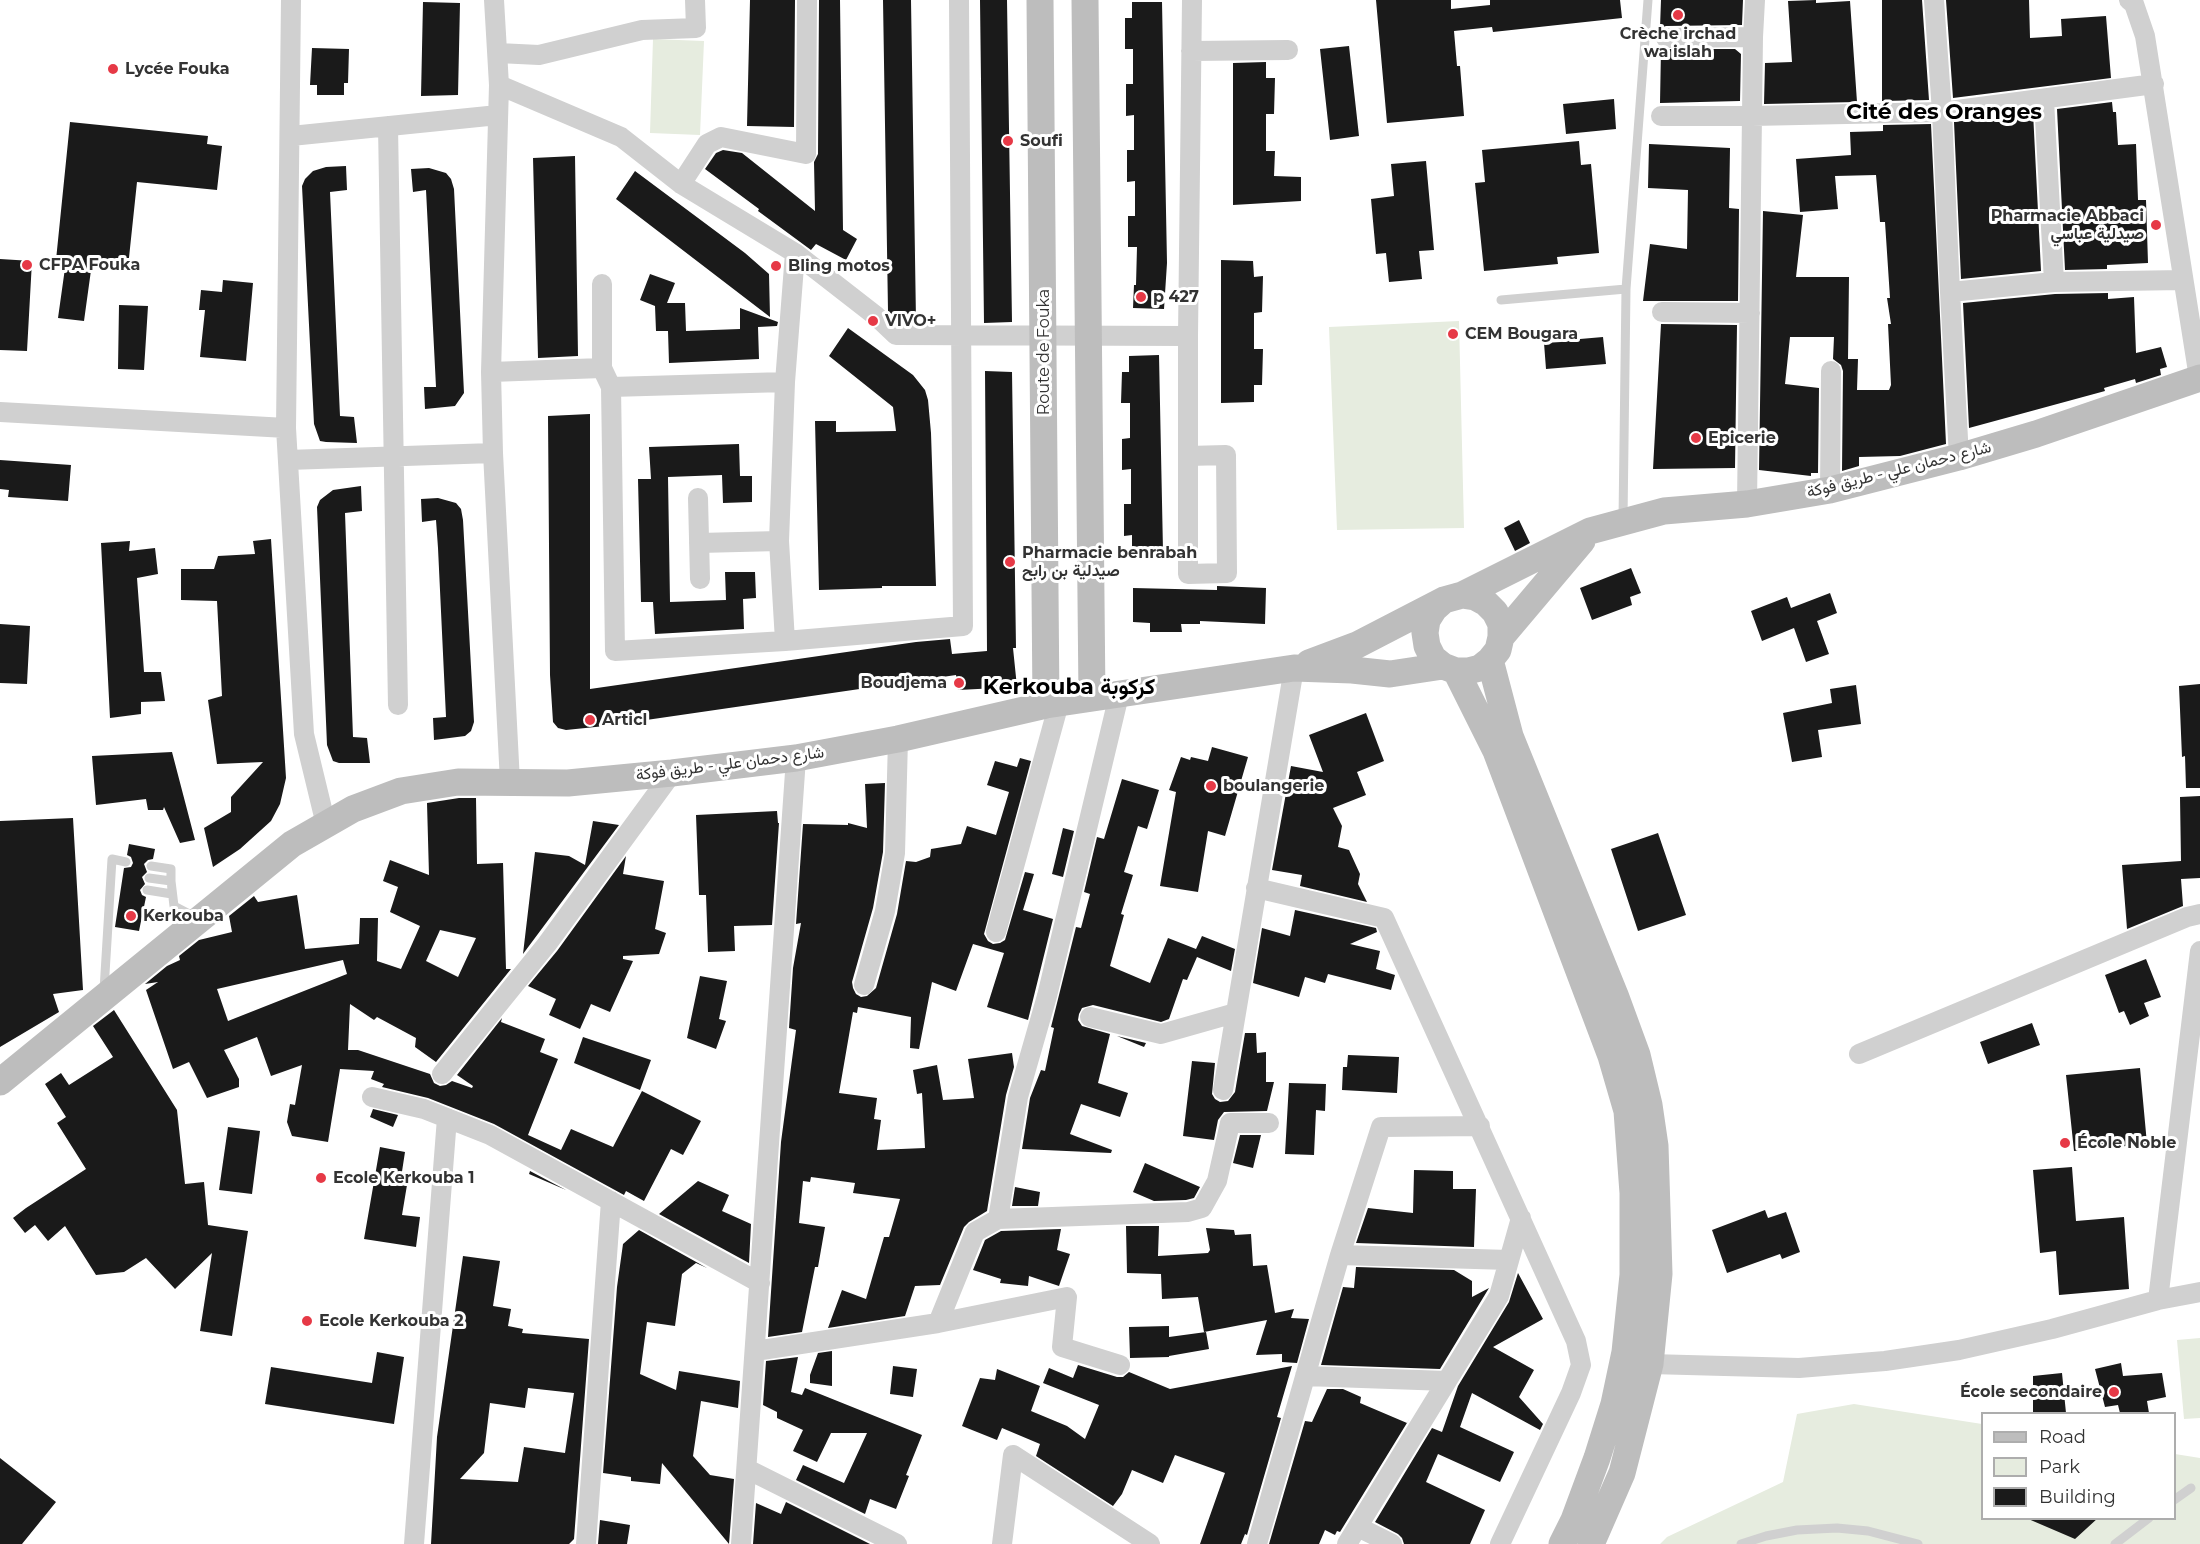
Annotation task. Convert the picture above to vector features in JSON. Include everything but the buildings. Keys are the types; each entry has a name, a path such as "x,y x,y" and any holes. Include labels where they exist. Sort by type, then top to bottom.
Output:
{"main road":[{"name":"Route de Fouka","path":"1040,0 1043,336 1052,704"},
{"path":"1085,0 1092,698"},
{"name":"شارع دحمان علي - طريق فوكة","path":"1294,668 1357,645 1590,531 1664,511 1747,504 1830,490 1959,458 2199,378"},
{"path":"1450,669 1468,672 1480,668 1590,531"},
{"path":"1562,1544 1575,1520 1600,1447 1614,1404 1625,1352 1633,1275 1633,1192 1627,1111 1611,1056 1496,751 1450,669 1430,652 1425,633 1427,620 1434,609 1453,598 1474,597 1491,607 1501,624 1496,649 1510,736 1638,1055 1655,1146 1659,1274 1650,1364 1622,1473 1590,1544"},
{"name":"شارع دحمان علي - طريق فوكة","path":"0,1082 292,844 353,809 401,791 458,782 568,783 795,758 898,739 1052,704 1294,668 1390,674 1450,669"}],"street":[{"path":"291,0 286,428 304,734 326,825"},
{"path":"494,0 499,85 491,372 510,782"},
{"path":"498,53 539,55 642,30 696,28 695,0"},
{"path":"681,184 707,144 721,137 806,154 807,0"},
{"path":"602,284 602,368 611,387 615,651 786,641 963,626 959,0"},
{"path":"1188,456 1226,455 1227,573 1188,574 1188,456 1188,336 1192,0"},
{"path":"1747,504 1755,0"},
{"path":"1934,0 1942,112 1959,458"},
{"path":"2129,0 2134,4 2145,36 2154,84 2182,280 2199,378"},
{"path":"1666,38 1753,38"},
{"path":"1191,51 1288,50"},
{"path":"1662,116 1942,112 2154,84"},
{"path":"499,85 621,137 681,184 795,253 876,316 896,335 1188,336"},
{"path":"2044,100 2054,282"},
{"path":"291,136 498,115"},
{"path":"388,126 398,705"},
{"path":"786,641 779,541 785,382 795,253"},
{"path":"1950,292 2054,282 2182,280"},
{"path":"1662,312 1750,313"},
{"path":"491,372 602,368"},
{"path":"1830,490 1831,371"},
{"path":"611,387 785,382"},
{"path":"0,412 286,428"},
{"path":"288,460 493,453"},
{"path":"698,498 700,579"},
{"path":"699,543 779,541"},
{"path":"1223,1090 1294,668"},
{"path":"998,1219 1018,1097 1047,996 1119,695"},
{"path":"996,932 1052,704"},
{"path":"864,985 885,911 895,853 898,739"},
{"path":"741,1544 795,758"},
{"path":"442,1074 547,944 672,773"},
{"path":"1256,888 1384,918 1576,1341 1581,1365 1571,1393 1500,1544"},
{"path":"1859,1054 2187,917 2200,914"},
{"path":"2158,1300 2198,1001 2200,951"},
{"path":"1090,1017 1161,1034 1235,1013"},
{"path":"372,1097 424,1109 489,1135 760,1283"},
{"path":"414,1544 447,1118"},
{"path":"938,1323 975,1232 998,1219 1188,1212 1202,1208 1217,1180 1230,1124 1269,1123"},
{"path":"1257,1544 1340,1255 1381,1127 1480,1126"},
{"path":"586,1544 611,1201"},
{"path":"1392,1544 1353,1536 1499,1296 1521,1218"},
{"path":"1340,1255 1509,1260"},
{"path":"1650,1364 1799,1368 1885,1361 1959,1350 2029,1335 2158,1300 2200,1292"},
{"path":"755,1351 938,1323 1067,1297 1062,1347 1120,1365"},
{"path":"1305,1376 1447,1381"},
{"path":"1002,1544 1013,1455 1150,1544"},
{"path":"747,1469 897,1544"}],"lane":[{"path":"1623,521 1626,289 1648,0"},
{"path":"1501,300 1626,289"},
{"path":"104,996 116,886 111,873 112,859 126,862"},
{"path":"152,866 171,869 174,906 199,919"},
{"path":"111,873 123,874"},
{"path":"149,878 171,881"},
{"path":"147,890 172,894"},
{"path":"2176,1499 2191,1488"},
{"path":"2115,1544 2146,1520"},
{"path":"1741,1544 1797,1530 1837,1528 1868,1531 1918,1544"}],"green space":[{"path":"653,39 704,41 700,135 650,133"},
{"path":"1459,321 1464,528 1337,530 1329,327"},
{"path":"2200,1338 2200,1418 2184,1419 2177,1340"},
{"path":"1854,1404 1981,1424 1981,1520 2176,1520 2176,1454 2200,1458 2200,1544 1660,1544 1667,1537 1783,1482 1797,1414"}],"place":[{"name":"Crèche irchad wa islah","path":"1678,15"},
{"name":"Lycée Fouka","path":"113,69"},
{"name":"Soufi","path":"1008,141"},
{"name":"Pharmacie Abbaci صيدلية عباسي","path":"2156,225"},
{"name":"CFPA Fouka","path":"27,265"},
{"name":"Bling motos","path":"776,266"},
{"name":"p 427","path":"1141,297"},
{"name":"VIVO+","path":"873,321"},
{"name":"CEM Bougara","path":"1453,334"},
{"name":"Epicerie","path":"1696,438"},
{"name":"Pharmacie benrabah صيدلية بن رابح","path":"1010,562"},
{"name":"Boudjema","path":"959,683"},
{"name":"Articl","path":"590,720"},
{"name":"boulangerie","path":"1211,786"},
{"name":"Kerkouba","path":"131,916"},
{"name":"École Noble","path":"2065,1143"},
{"name":"Ecole Kerkouba 1","path":"321,1178"},
{"name":"Ecole Kerkouba 2","path":"307,1321"},
{"name":"École secondaire","path":"2114,1392"}],"district":[{"name":"Cité des Oranges","path":"1944,113"},
{"name":"Kerkouba كركوبة","path":"1069,688"}]}
